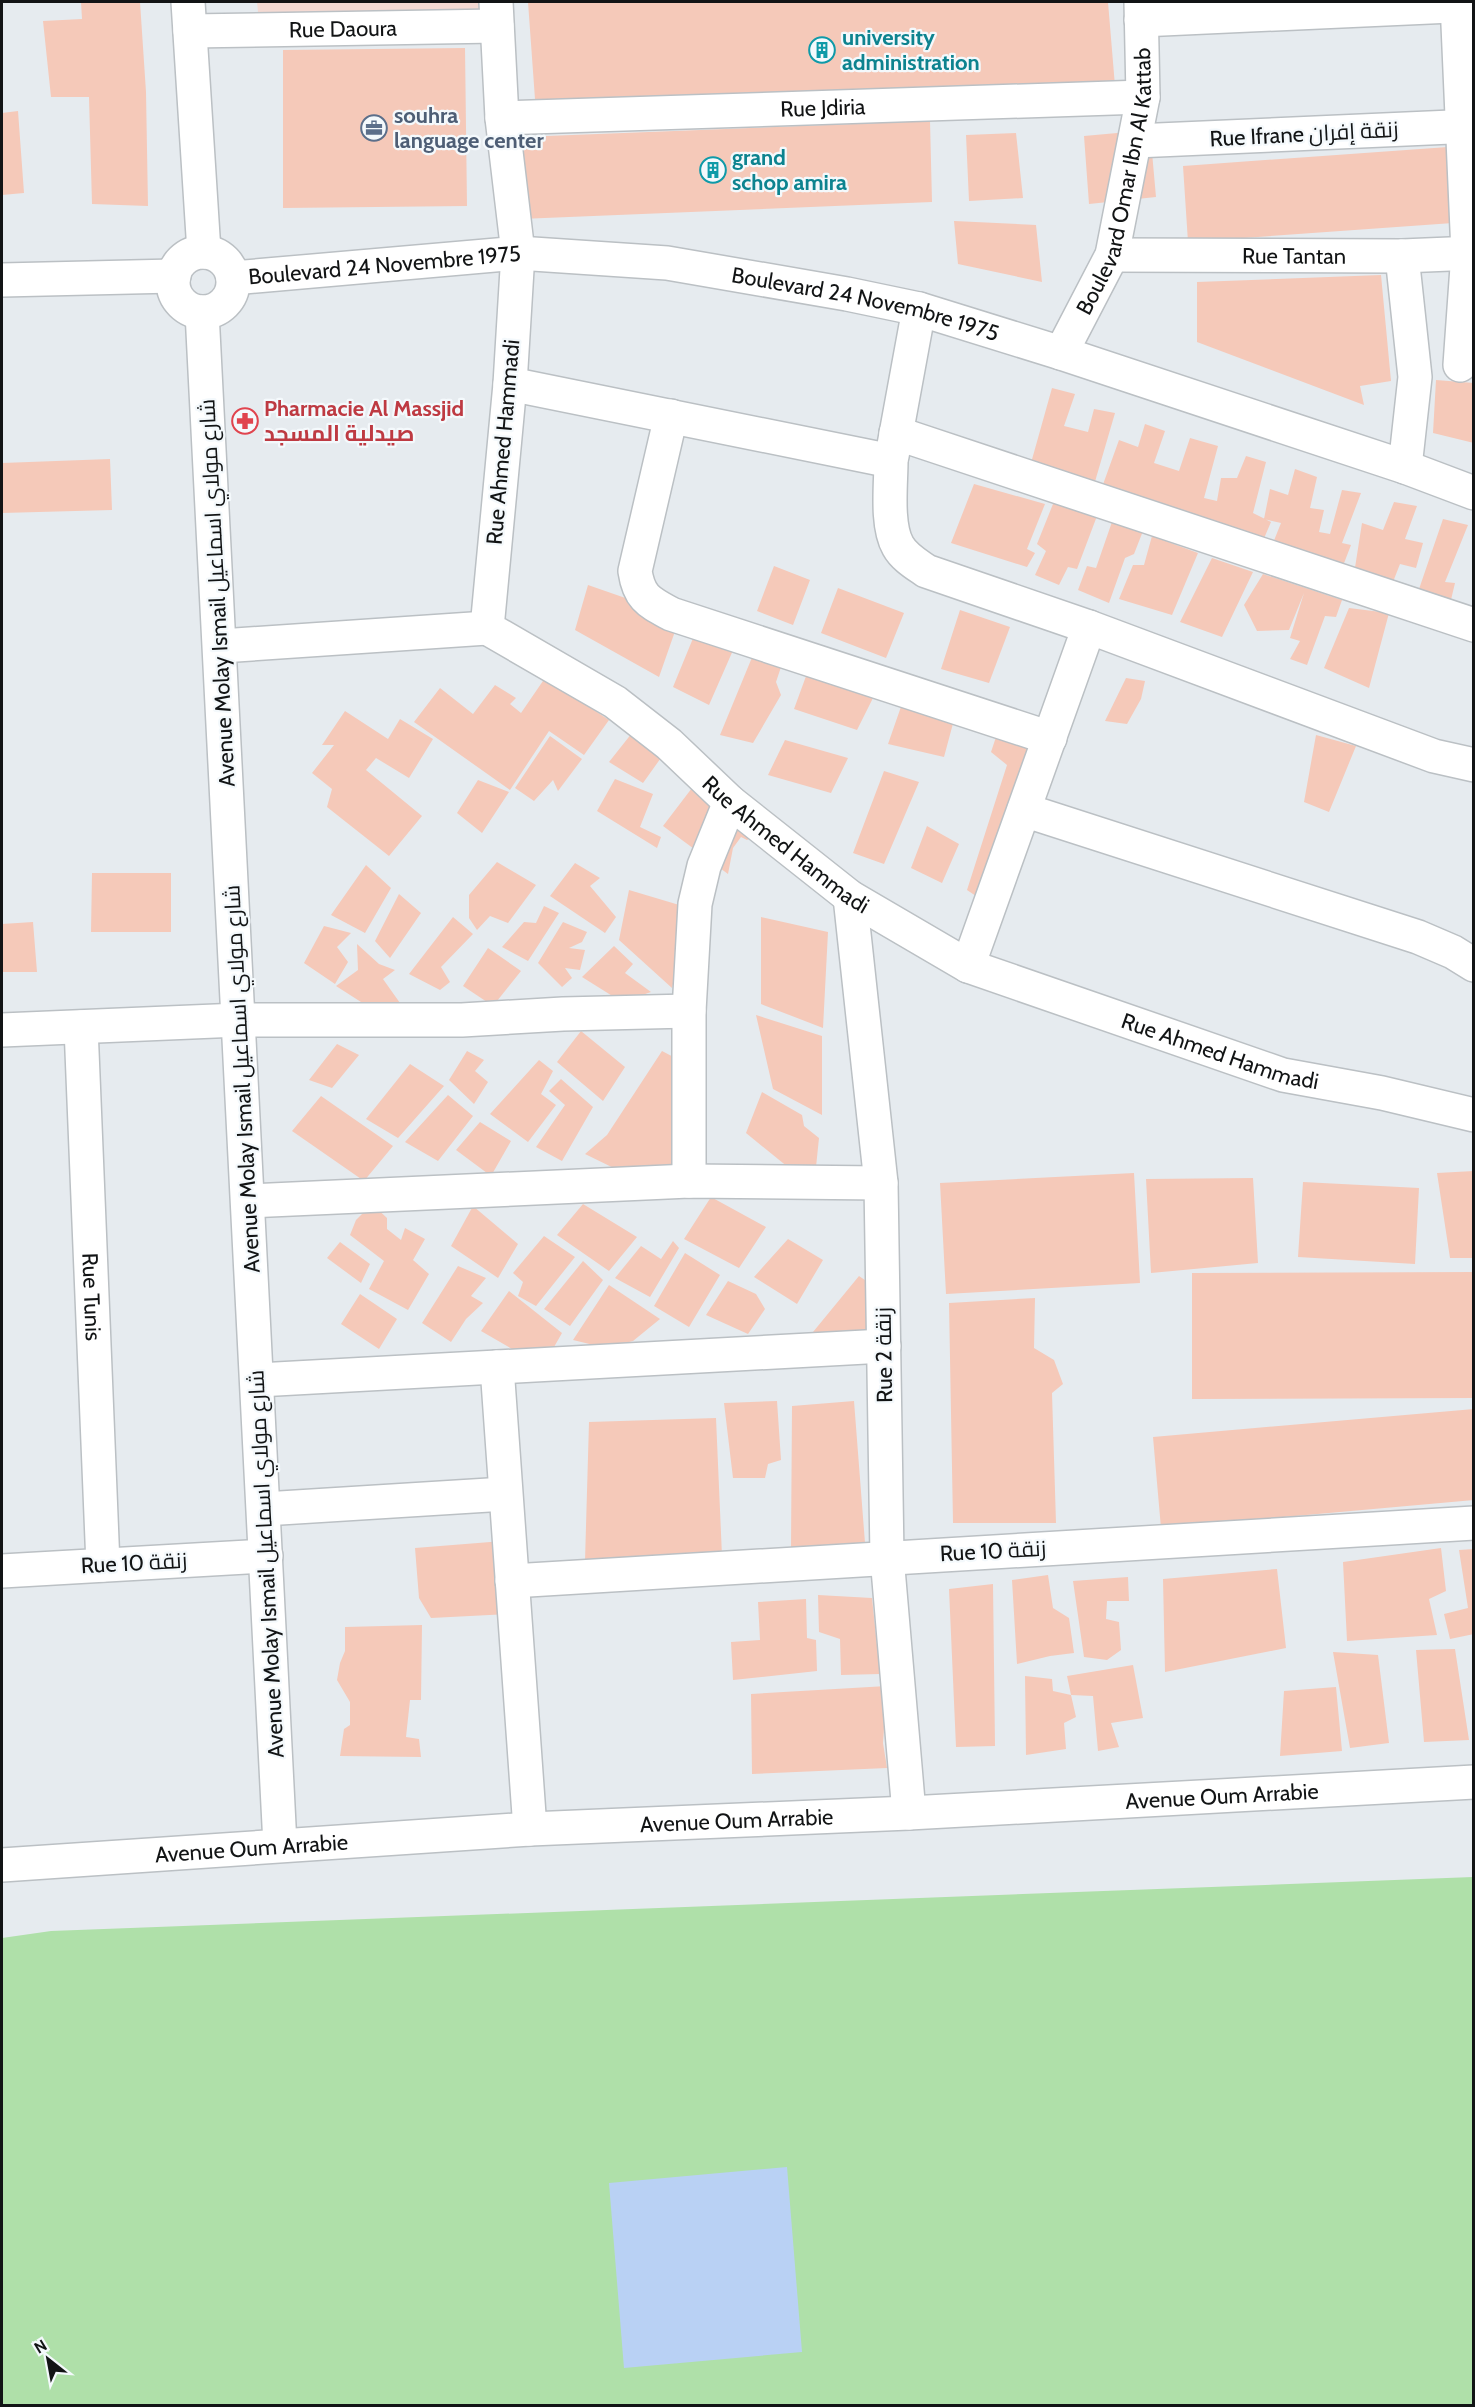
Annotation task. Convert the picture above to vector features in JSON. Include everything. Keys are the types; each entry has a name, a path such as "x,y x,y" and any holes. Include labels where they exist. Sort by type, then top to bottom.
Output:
{"street":[{"path":"1141,11 1463,4 1471,253 1467,365 1415,377"},
{"name":"Boulevard Omar Ibn Al Kattab","path":"1061,353 1112,255 1143,97 1141,11"},
{"name":"Rue Daoura","path":"189,16 497,14"},
{"name":"Rue Ahmed Hammadi","path":"497,14 502,118 518,253 510,384 487,628 615,702 669,744 730,802 850,897 968,966 1283,1075 1382,1093 1473,1115"},
{"path":"189,16 204,252"},
{"name":"Rue Jdiria","path":"502,118 1143,97"},
{"name":"Rue Ifrane زنقة إفران","path":"1135,141 1468,127"},
{"path":"204,252 223,260 230,268 233,288 229,298 222,306 202,312 192,310 176,296 173,287 178,266 194,254 204,252"},
{"name":"Boulevard 24 Novembre 1975","path":"233,278 518,253 667,263 847,294 919,309 1061,353 1405,467 1473,493"},
{"name":"Rue Tantan","path":"1112,255 1402,256 1471,253"},
{"path":"1402,256 1415,377 1405,467"},
{"path":"2,280 174,276"},
{"path":"919,309 893,447 891,519 897,545 910,560 926,571 1089,627 1434,756 1473,765"},
{"name":"Avenue Molay Ismail شارع مولاي اسماعيل","path":"202,312 221,646 280,1845"},
{"path":"510,384 671,416 893,447 1473,625"},
{"path":"671,416 635,571 641,594 650,602 671,614 1050,738"},
{"path":"968,966 1089,627"},
{"path":"221,646 487,628"},
{"path":"689,1181 689,1011 695,904 704,866 730,802"},
{"path":"1024,810 1418,937 1453,952 1473,965"},
{"name":"Rue 2 زنقة","path":"850,897 881,1183 887,1557 909,1813"},
{"path":"2,1030 239,1020 462,1020 563,1014 689,1011"},
{"name":"Rue Tunis","path":"81,1027 103,1565"},
{"path":"249,1201 689,1181 881,1183"},
{"path":"258,1380 884,1346"},
{"path":"497,1367 530,1829"},
{"path":"264,1509 505,1494"},
{"name":"Rue 10 زنقة","path":"512,1581 1473,1523"},
{"name":"Rue 10 زنقة","path":"2,1571 266,1556"},
{"name":"Avenue Oum Arrabie","path":"2,1865 530,1829 909,1813 1473,1782"}],"shaded area":[{"path":"257,2 494,2 497,17 260,30"}],"green space":[{"path":"1473,1877 1473,2405 2,2405 2,1938 51,1931"}],"water":[{"path":"787,2167 802,2352 624,2368 609,2183"}],"building":[{"path":"81,2 140,2 146,92 148,206 92,204 89,97 51,97 43,21 82,19"},
{"name":"university administration","path":"528,2 1108,2 1116,98 536,113"},
{"name":"souhra language center","path":"465,48 467,206 283,208 283,50"},
{"path":"18,111 24,193 2,195 2,113"},
{"name":"grand schop amira","path":"930,121 932,202 498,220 494,138"},
{"path":"1150,130 1156,197 1089,204 1084,136"},
{"path":"1016,133 1023,198 969,201 966,135"},
{"path":"1448,147 1453,223 1188,242 1183,166"},
{"path":"954,221 1036,225 1042,282 958,264"},
{"path":"1381,275 1391,381 1360,386 1364,405 1197,342 1197,282"},
{"path":"1436,380 1474,383 1474,443 1433,433"},
{"path":"1052,388 1075,394 1064,426 1088,432 1094,409 1115,413 1094,485 1031,463"},
{"path":"1145,424 1165,431 1154,463 1179,471 1190,438 1218,446 1204,498 1217,501 1221,478 1237,478 1246,456 1266,462 1253,513 1271,522 1262,543 1101,490 1119,440 1138,447"},
{"path":"110,459 112,510 2,513 2,463"},
{"path":"1295,469 1317,477 1310,508 1324,510 1319,532 1330,534 1342,490 1361,493 1342,543 1351,545 1341,571 1273,543 1281,523 1264,519 1270,489 1288,495"},
{"path":"974,484 1045,504 1027,549 1035,553 1027,567 951,543"},
{"path":"1055,499 1097,516 1077,569 1068,567 1059,585 1035,575 1046,551 1037,544"},
{"path":"1394,502 1417,506 1405,539 1423,543 1416,568 1400,564 1391,587 1354,574 1362,523 1383,530"},
{"path":"1113,519 1143,531 1134,554 1125,558 1109,603 1078,590 1087,566 1096,568"},
{"path":"1443,519 1468,525 1445,582 1455,583 1450,604 1418,592"},
{"path":"1152,536 1198,553 1172,615 1119,599 1133,565 1144,565"},
{"path":"1212,558 1253,572 1222,637 1180,622"},
{"path":"774,566 810,580 793,625 757,611"},
{"path":"1263,574 1342,600 1336,617 1325,616 1307,665 1290,659 1300,641 1290,638 1304,593 1289,630 1257,631 1244,605"},
{"path":"588,585 680,617 659,677 575,630"},
{"path":"838,588 904,613 886,658 821,633"},
{"path":"1349,608 1389,613 1369,688 1324,668"},
{"path":"960,610 1010,627 989,683 941,669"},
{"path":"696,631 734,648 709,705 673,687"},
{"path":"753,655 783,661 776,682 781,695 753,743 720,735"},
{"path":"809,668 875,694 857,730 794,709"},
{"path":"545,678 609,720 584,755 549,731 510,790 414,722 440,688 473,714 495,685 516,698 510,704 521,713"},
{"path":"1126,678 1145,681 1141,699 1127,724 1105,721"},
{"path":"903,701 955,716 944,757 888,744"},
{"path":"345,711 388,739 400,719 433,739 409,778 376,758 366,770 422,816 389,856 327,807 332,789 312,773 334,745 322,745"},
{"path":"998,731 1037,749 982,900 967,890 1007,765 991,752"},
{"path":"632,733 663,755 643,783 609,762"},
{"path":"1316,735 1356,746 1329,812 1304,802"},
{"path":"550,736 582,759 558,791 553,780 534,801 515,788"},
{"path":"785,740 848,758 831,793 768,775"},
{"path":"708,767 759,833 747,840 741,837 733,848 728,874 663,826"},
{"path":"884,771 919,782 884,864 853,853"},
{"path":"615,779 653,794 640,827 661,837 657,848 597,811"},
{"path":"478,780 509,792 482,833 457,813"},
{"path":"927,826 959,844 942,883 911,868"},
{"path":"497,862 536,885 508,923 490,916 477,930 469,918 469,895"},
{"path":"575,863 600,878 590,886 616,917 605,933 550,896"},
{"path":"366,865 391,888 365,933 331,915"},
{"path":"92,873 171,873 171,932 91,932"},
{"path":"629,890 686,907 683,944 672,988 619,940"},
{"path":"399,894 421,913 390,958 375,941"},
{"path":"544,906 559,913 528,961 502,947 524,922 536,923"},
{"path":"453,917 473,934 441,967 450,982 440,990 409,974"},
{"path":"761,917 828,932 823,1028 761,1004"},
{"path":"33,922 37,972 2,972 2,924"},
{"path":"563,922 587,932 582,942 569,948 585,950 580,970 565,968 572,978 562,987 538,963"},
{"path":"324,926 351,933 337,947 348,962 335,984 304,963"},
{"path":"357,944 379,964 395,970 383,979 400,1003 386,1018 336,986 358,970"},
{"path":"614,946 633,964 625,973 651,992 622,1002 582,977"},
{"path":"488,948 521,971 493,1006 463,986"},
{"path":"756,1015 822,1036 822,1115 773,1089"},
{"path":"581,1031 625,1067 603,1101 557,1062"},
{"path":"337,1044 359,1055 332,1088 309,1080"},
{"path":"467,1051 484,1060 475,1071 488,1082 474,1104 449,1080"},
{"path":"662,1051 683,1062 682,1146 665,1175 626,1174 585,1154 607,1135"},
{"path":"539,1060 553,1071 541,1094 556,1105 528,1142 490,1114"},
{"path":"410,1064 444,1086 398,1138 366,1119"},
{"path":"561,1079 593,1107 562,1161 536,1147 565,1105 549,1091"},
{"path":"762,1092 802,1115 804,1126 819,1138 816,1167 794,1172 746,1133"},
{"path":"448,1095 473,1116 438,1161 405,1142"},
{"path":"321,1096 393,1146 364,1181 292,1131"},
{"path":"480,1122 511,1141 491,1176 456,1150"},
{"path":"1474,1171 1474,1258 1450,1258 1437,1173"},
{"path":"1134,1173 1140,1283 946,1294 940,1183"},
{"path":"1253,1178 1258,1263 1151,1273 1146,1179"},
{"path":"1303,1182 1419,1188 1415,1264 1298,1257"},
{"path":"711,1197 766,1227 739,1268 684,1239"},
{"path":"372,1204 387,1218 387,1229 401,1240 405,1228 425,1239 413,1260 429,1274 408,1310 369,1289 384,1261 350,1235 356,1220"},
{"path":"583,1204 637,1237 609,1271 557,1235"},
{"path":"473,1206 518,1244 498,1278 451,1246"},
{"path":"544,1236 575,1257 536,1306 518,1296 523,1282 513,1273"},
{"path":"788,1239 823,1260 797,1304 754,1277"},
{"path":"673,1241 679,1248 650,1297 615,1278 641,1246 661,1259"},
{"path":"340,1242 370,1264 361,1283 327,1258"},
{"path":"685,1253 720,1275 689,1327 654,1306"},
{"path":"583,1261 603,1280 570,1326 544,1309"},
{"path":"458,1266 486,1278 471,1296 483,1303 466,1319 451,1342 422,1323"},
{"path":"1474,1272 1474,1398 1192,1399 1192,1273"},
{"path":"859,1276 894,1300 896,1342 813,1332"},
{"path":"728,1281 756,1294 765,1309 748,1334 706,1315"},
{"path":"609,1285 660,1319 633,1341 606,1348 573,1340"},
{"path":"509,1291 562,1333 550,1354 519,1353 481,1331"},
{"path":"360,1294 397,1319 379,1349 341,1324"},
{"path":"1035,1298 1034,1348 1054,1360 1063,1384 1052,1393 1056,1523 953,1523 949,1303"},
{"path":"777,1401 781,1460 768,1464 765,1478 733,1478 724,1403"},
{"path":"854,1401 865,1543 791,1548 792,1406"},
{"path":"1474,1409 1474,1500 1161,1528 1153,1437"},
{"path":"716,1418 722,1556 585,1561 589,1422"},
{"path":"503,1541 509,1614 431,1618 419,1598 415,1548"},
{"path":"1441,1548 1446,1591 1429,1599 1437,1635 1347,1641 1343,1562"},
{"path":"1474,1549 1474,1634 1450,1639 1444,1614 1468,1608 1459,1550"},
{"path":"1277,1569 1286,1648 1165,1672 1163,1579"},
{"path":"1048,1575 1053,1608 1069,1618 1074,1653 1017,1664 1012,1580"},
{"path":"1128,1577 1129,1601 1107,1601 1106,1619 1119,1622 1121,1650 1107,1660 1084,1657 1073,1581"},
{"path":"993,1584 995,1746 956,1747 949,1589"},
{"path":"818,1595 872,1598 880,1674 841,1675 840,1639 819,1632"},
{"path":"806,1599 807,1638 816,1640 817,1671 733,1680 731,1642 760,1640 758,1602"},
{"path":"422,1625 421,1700 410,1700 406,1737 419,1739 421,1757 340,1756 344,1729 350,1725 350,1702 337,1680 345,1651 345,1627"},
{"path":"1455,1649 1469,1740 1424,1742 1416,1650"},
{"path":"1333,1652 1378,1655 1389,1743 1350,1748"},
{"path":"1133,1665 1143,1718 1111,1723 1119,1747 1098,1751 1093,1696 1071,1695 1067,1676"},
{"path":"1025,1676 1052,1679 1053,1691 1071,1695 1076,1717 1064,1723 1066,1749 1026,1755"},
{"path":"887,1686 883,1743 887,1768 752,1774 751,1694"},
{"path":"1336,1687 1342,1751 1280,1756 1284,1691"}],"place":[{"name":"university administration","path":"822,50"},
{"name":"souhra language center","path":"374,128"},
{"name":"grand schop amira","path":"713,170"},
{"name":"Pharmacie Al Massjid صيدلية المسجد","path":"245,421"}]}
